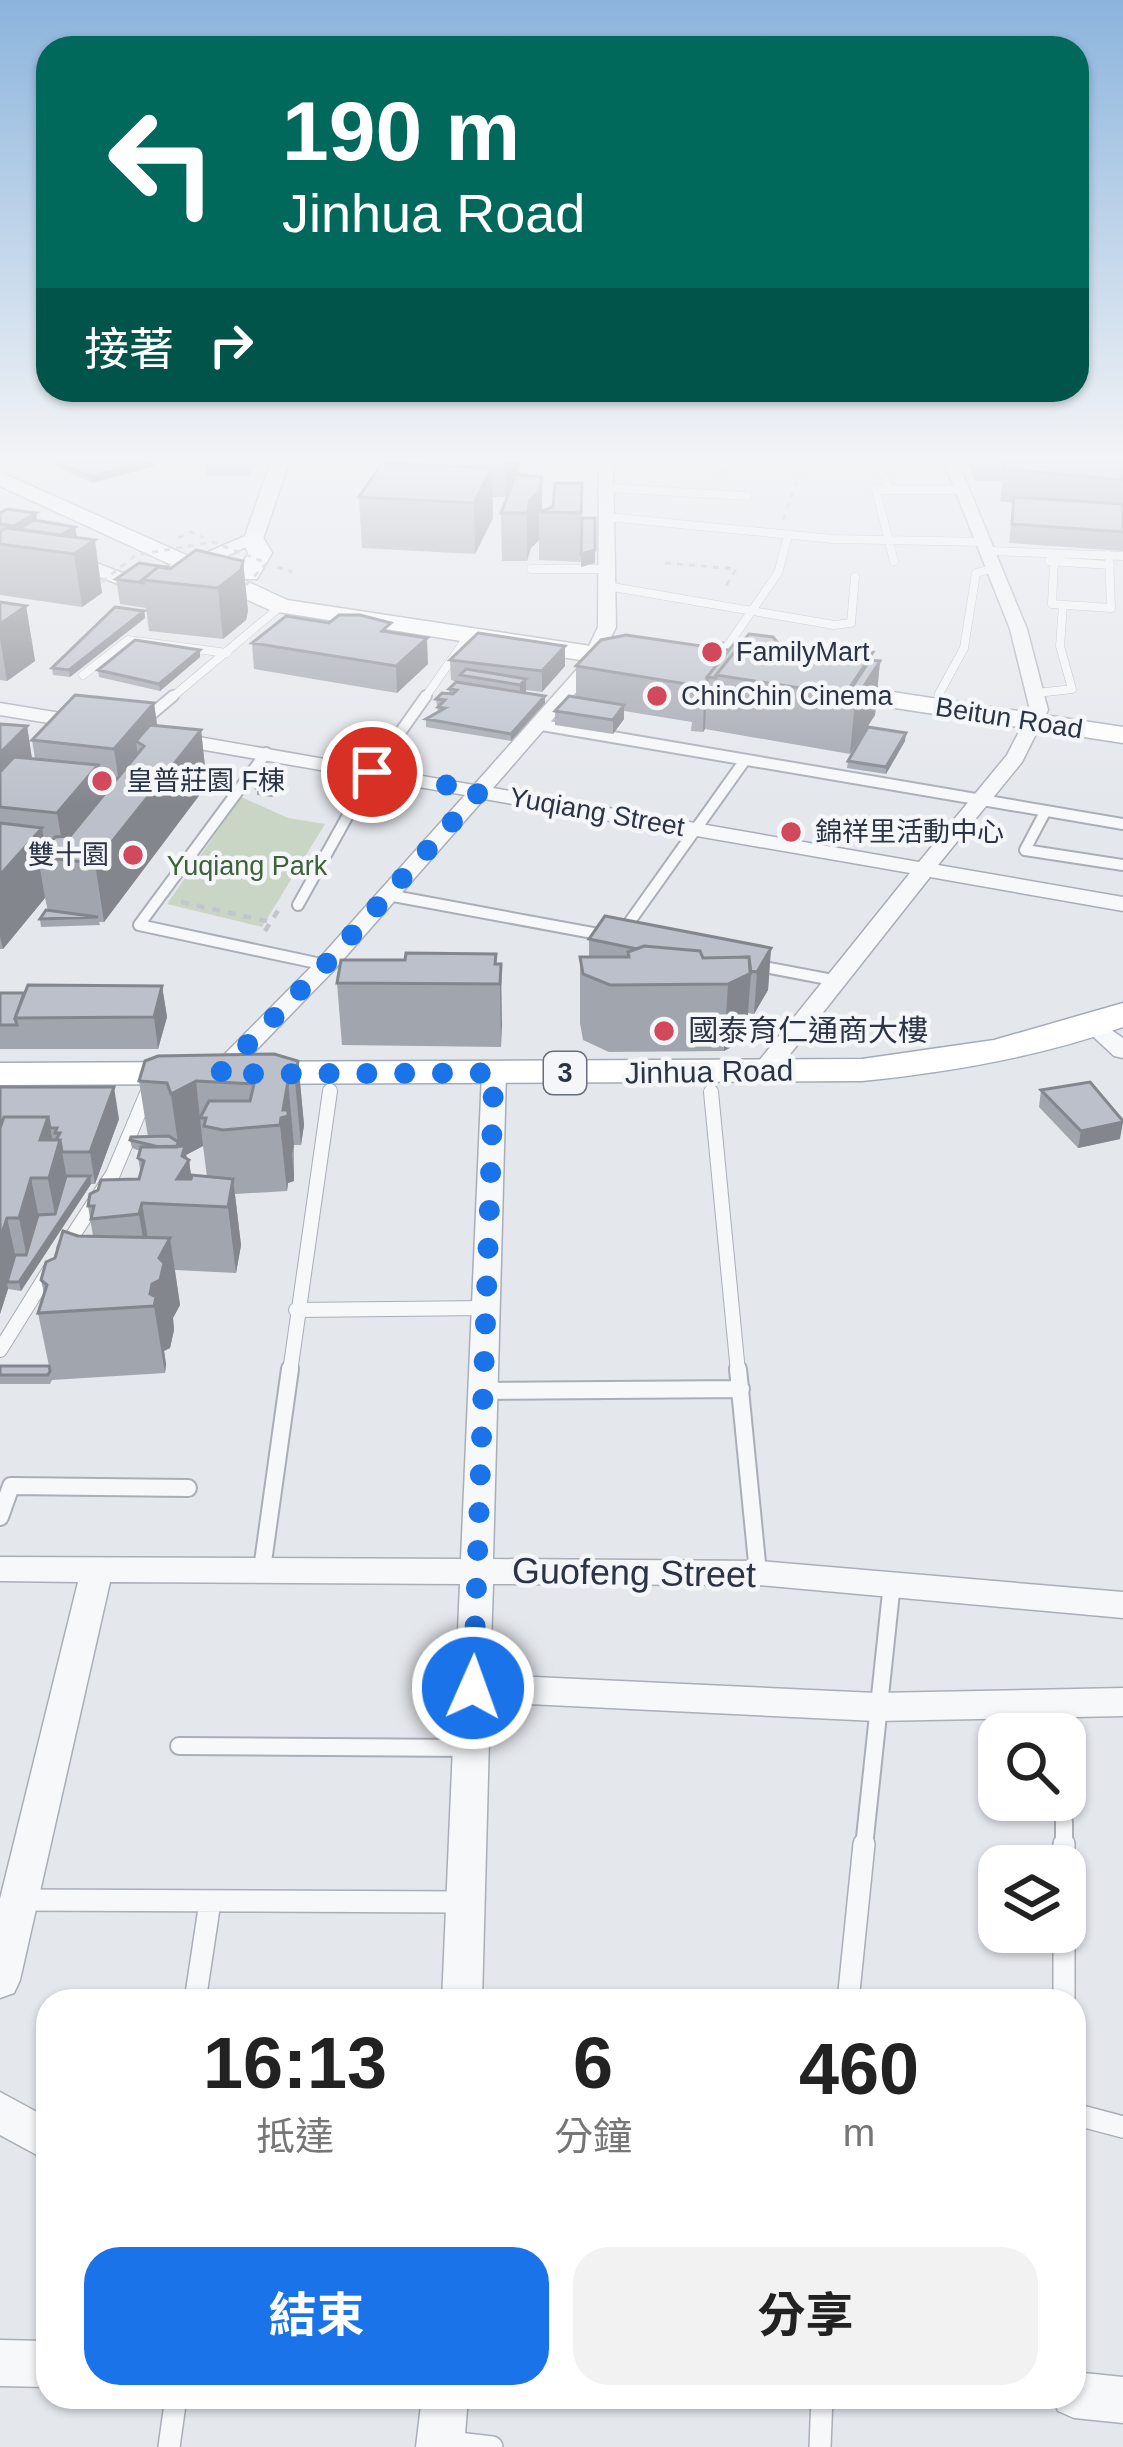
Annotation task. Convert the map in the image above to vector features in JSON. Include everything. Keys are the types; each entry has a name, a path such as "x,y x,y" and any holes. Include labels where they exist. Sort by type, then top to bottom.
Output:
{"main road":[{"path":"227,576 281,606 468,636 700,663"},
{"path":"235,576 306,597 597,649"},
{"path":"246,581 248,576"},
{"name":"Beitun Road","path":"1123,722 1036,708 939,694 803,680 1036,708 1123,735"},
{"name":"Jinhua Road","path":"0,1074 219,1074 712,1092 858,1088 967,1078 1116,1035"},
{"name":"Jinhua Road","path":"0,1091 330,1091 862,1070 1116,1035"}],"street":[{"path":"90,576 281,606"},
{"path":"114,576 126,581 145,576"},
{"path":"763,1072 1027,737 1036,708 996,576"},
{"path":"219,1074 388,895 597,649 607,627 607,577"},
{"name":"Yuqiang Street","path":"0,709 1123,904"},
{"path":"462,1989 494,1083"},
{"path":"0,1980 97,1569"},
{"name":"Guofeng Street","path":"0,1570 758,1573 1123,1605"},
{"path":"473,1688 876,1707 1123,1702"},
{"path":"0,2112 36,2134"},
{"path":"0,2363 36,2363"},
{"path":"1086,2396 1123,2400"}],"lane":[{"path":"599,576 715,606 834,625 851,623 855,577"},
{"path":"700,663 754,614 776,576"},
{"path":"939,694 957,669 968,637 968,591 975,576"},
{"path":"1053,576 1052,604 1111,608 1110,576"},
{"path":"1036,708 1072,689 1060,646 1063,605"},
{"path":"118,729 227,653 281,606"},
{"path":"83,675 139,631"},
{"path":"298,905 372,772 468,636"},
{"path":"128,640 227,653"},
{"path":"536,724 1123,824"},
{"path":"266,753 139,925 326,964"},
{"path":"618,938 745,760"},
{"path":"1045,812 1024,850 1123,865"},
{"path":"388,895 640,942"},
{"path":"728,960 838,981"},
{"path":"0,1350 45,1276 114,1179 135,1136 148,1091"},
{"path":"262,1569 330,1091"},
{"path":"712,1092 758,1573"},
{"path":"296,1310 485,1308"},
{"path":"480,1390 741,1389"},
{"path":"0,1517 11,1486 188,1488"},
{"path":"849,1989 892,1583"},
{"path":"179,1746 471,1748"},
{"path":"1064,1822 1064,1845"},
{"path":"19,1900 466,1902"},
{"path":"197,1989 210,1902"},
{"path":"1064,1953 1064,1989"},
{"path":"1086,2117 1123,2127"},
{"path":"169,2447 174,2409"},
{"path":"820,2447 822,2409"},
{"path":"442,2428 492,2447"}],"path":[{"path":"102,582 109,576"},
{"path":"246,581 252,576"},
{"path":"715,606 732,576"},
{"path":"179,901 271,922"}],"green space":[{"name":"Yuqiang Park","path":"241,797 288,818 325,824 262,927 167,904"}],"building":[{"path":"120,576 147,576 143,583 116,579"},
{"path":"147,576 233,576 218,588 142,580"},
{"path":"0,602 26,606 0,624"},
{"path":"115,607 144,611 69,670 52,668"},
{"path":"339,615 391,623 382,631 427,638 396,666 252,643 286,616 329,623"},
{"path":"478,633 565,646 542,671 450,660"},
{"path":"749,634 773,637 782,648 826,655 848,648 873,652 845,695 716,675"},
{"path":"626,635 729,650 707,677 704,695 693,693 699,686 576,666 601,640"},
{"path":"135,640 200,650 159,684 98,670"},
{"path":"737,640 743,641 716,678 707,677"},
{"path":"707,641 722,643 719,649 702,646"},
{"path":"870,660 880,661 855,700 845,698"},
{"path":"466,669 526,679 520,685 460,675"},
{"path":"456,682 545,696 511,734 426,719 445,708 438,707 445,700 436,699 442,693 453,694 457,690 449,689"},
{"path":"75,695 154,703 114,749 32,740"},
{"path":"569,696 624,705 613,720 555,711"},
{"path":"0,724 27,726 0,753"},
{"path":"150,725 201,730 95,863 38,857 55,837 70,836 144,746 136,741"},
{"path":"868,727 906,733 886,767 848,761"},
{"path":"14,757 98,765 57,813 0,807 0,772"},
{"path":"269,771 284,773 272,789 257,788"},
{"path":"0,823 42,828 0,875"},
{"path":"46,910 98,917 40,919"},
{"path":"605,916 771,948 757,972 750,971 749,957 703,958 700,951 637,949 589,939"},
{"path":"644,946 700,951 703,958 749,957 751,973 728,984 610,985 583,974 580,957 629,957 628,952"},
{"path":"406,953 496,954 495,964 501,964 500,984 337,983 341,960 405,960"},
{"path":"28,985 162,986 154,1017 15,1018"},
{"path":"0,993 24,993 17,1025 0,1025"},
{"path":"274,1054 298,1061 295,1081 288,1081 283,1110 288,1110 288,1116 281,1118 280,1125 223,1130 204,1126 206,1118 200,1118 209,1101 250,1101 254,1084 196,1081 171,1094 167,1083 139,1081 145,1061 158,1056"},
{"path":"1090,1082 1123,1122 1081,1131 1041,1090"},
{"path":"0,1087 114,1087 90,1152 62,1152 56,1140 60,1133 50,1128 48,1117 4,1117 0,1128"},
{"path":"4,1117 48,1117 40,1140 60,1140 49,1178 31,1178 19,1218 7,1218 0,1239 0,1128"},
{"path":"169,1136 178,1142 177,1147 130,1140 131,1137"},
{"path":"185,1146 182,1156 189,1160 177,1179 191,1179 192,1175 233,1179 228,1207 142,1203 139,1214 91,1219 90,1194 98,1190 101,1180 139,1179 144,1161 138,1158 141,1147"},
{"path":"66,1176 90,1176 19,1282 7,1282 15,1255 26,1255 38,1215 55,1214"},
{"path":"63,1231 78,1236 170,1238 159,1258 164,1263 160,1280 152,1284 154,1306 38,1313 47,1285 41,1280 46,1262 55,1258"},
{"path":"0,1366 49,1366 50,1371 48,1375 0,1375"}],"place":[{"name":"FamilyMart","path":"712,652"},
{"name":"ChinChin Cinema","path":"657,696"},
{"name":"皇普莊園 F棟","path":"102,781"},
{"name":"錦祥里活動中心","path":"791,832"},
{"name":"雙十園","path":"133,855"},
{"name":"國泰育仁通商大樓","path":"664,1031"}],"route":[{"path":"372,772 480,791 326,964 219,1074 494,1073 473,1688"}]}
